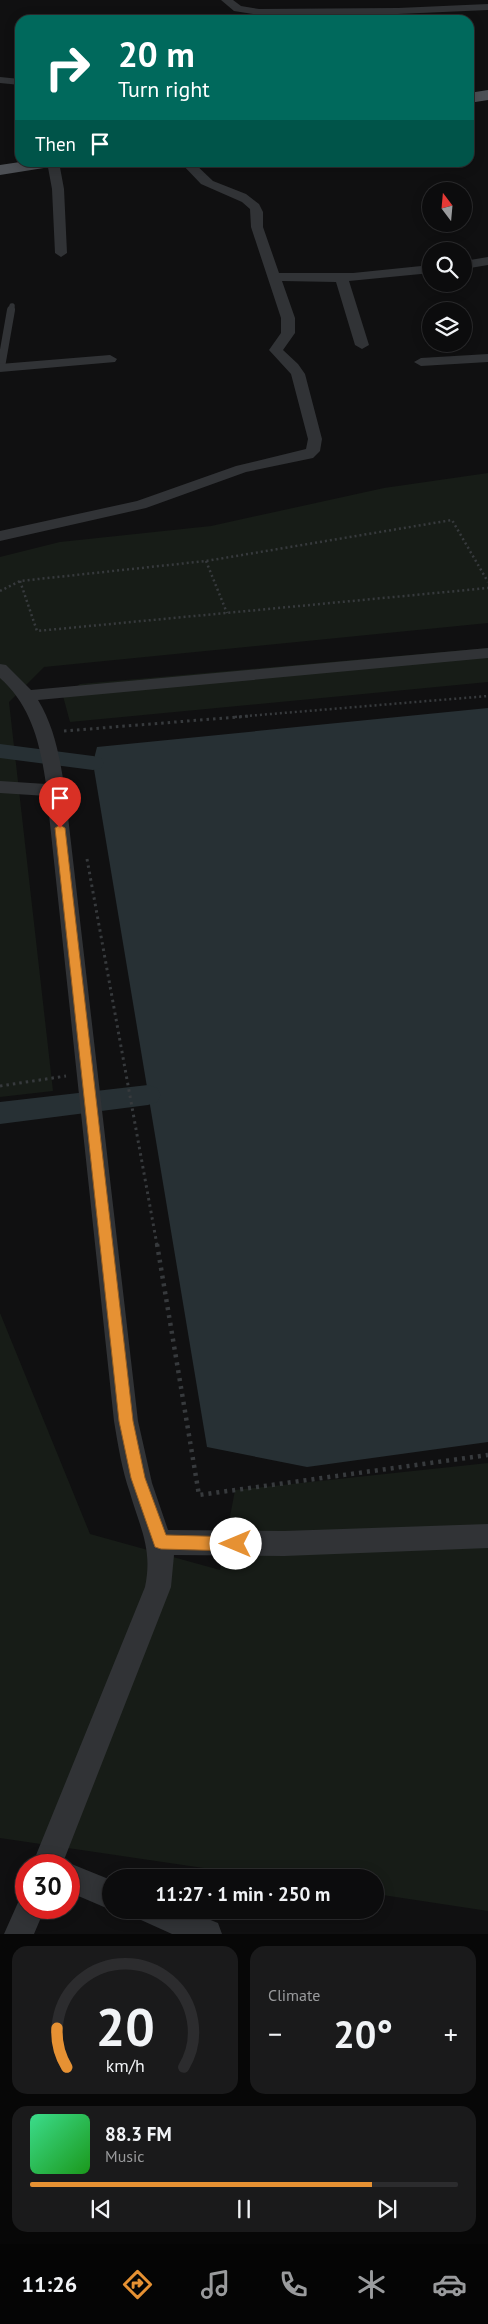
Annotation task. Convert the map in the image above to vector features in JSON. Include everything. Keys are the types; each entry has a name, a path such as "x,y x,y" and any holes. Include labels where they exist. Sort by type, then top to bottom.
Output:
{"main road":[{"path":"474,90 488,88"},
{"path":"474,97 488,95"},
{"path":"0,164 15,162"},
{"path":"0,170 19,167"}],"street":[{"path":"226,0 238,9 259,12 398,12 488,6"},
{"path":"475,0 488,6"},
{"path":"0,80 15,82"},
{"path":"52,167 58,189 62,253"},
{"path":"0,536 51,523 141,505 194,488 259,463 308,455 313,452 315,439 298,374 294,366 279,355 276,350 285,338 289,327 286,309 257,227 258,213 246,200 204,181 191,167"},
{"path":"472,264 488,262"},
{"path":"275,277 342,279 422,270"},
{"path":"342,279 362,345"},
{"path":"421,362 488,358"},
{"path":"1,367 110,359"},
{"path":"28,696 111,686 488,653"},
{"path":"0,669 28,696 56,741 55,784 126,1421 138,1478 161,1542 162,1573 158,1588 51,1854"},
{"path":"0,787 55,784"},
{"path":"161,1542 216,1545 286,1544 488,1536"},
{"path":"80,1882 102,1891"},
{"path":"19,1934 25,1919"},
{"path":"172,1919 207,1934"}],"lane":[{"path":"1,367 12,306"}],"path":[{"path":"0,591 20,581 206,561 452,520 488,582"},
{"path":"206,561 227,613"},
{"path":"20,581 37,631 488,588"},
{"path":"56,741 63,731 488,696"},
{"path":"86,856 136,1121 200,1495 488,1454"},
{"path":"0,1086 89,1083"}],"shaded area":[{"path":"488,473 488,623 44,667 9,702 53,1091 0,1097 0,557 60,542 211,526 384,488"},
{"path":"488,648 488,682 70,722 63,696 80,684"},
{"path":"488,708 488,1442 307,1467 207,1447 93,763 97,747"},
{"path":"0,1313 90,1534 220,1570 235,1490 488,1463 488,1911 384,1895 384,1869 211,1869 0,1838"}],"waterway":[{"path":"0,751 93,763"},
{"path":"0,1113 148,1095"}],"route":[{"path":"60,828 126,1421 138,1478 161,1542 216,1545 236,1544"}]}
